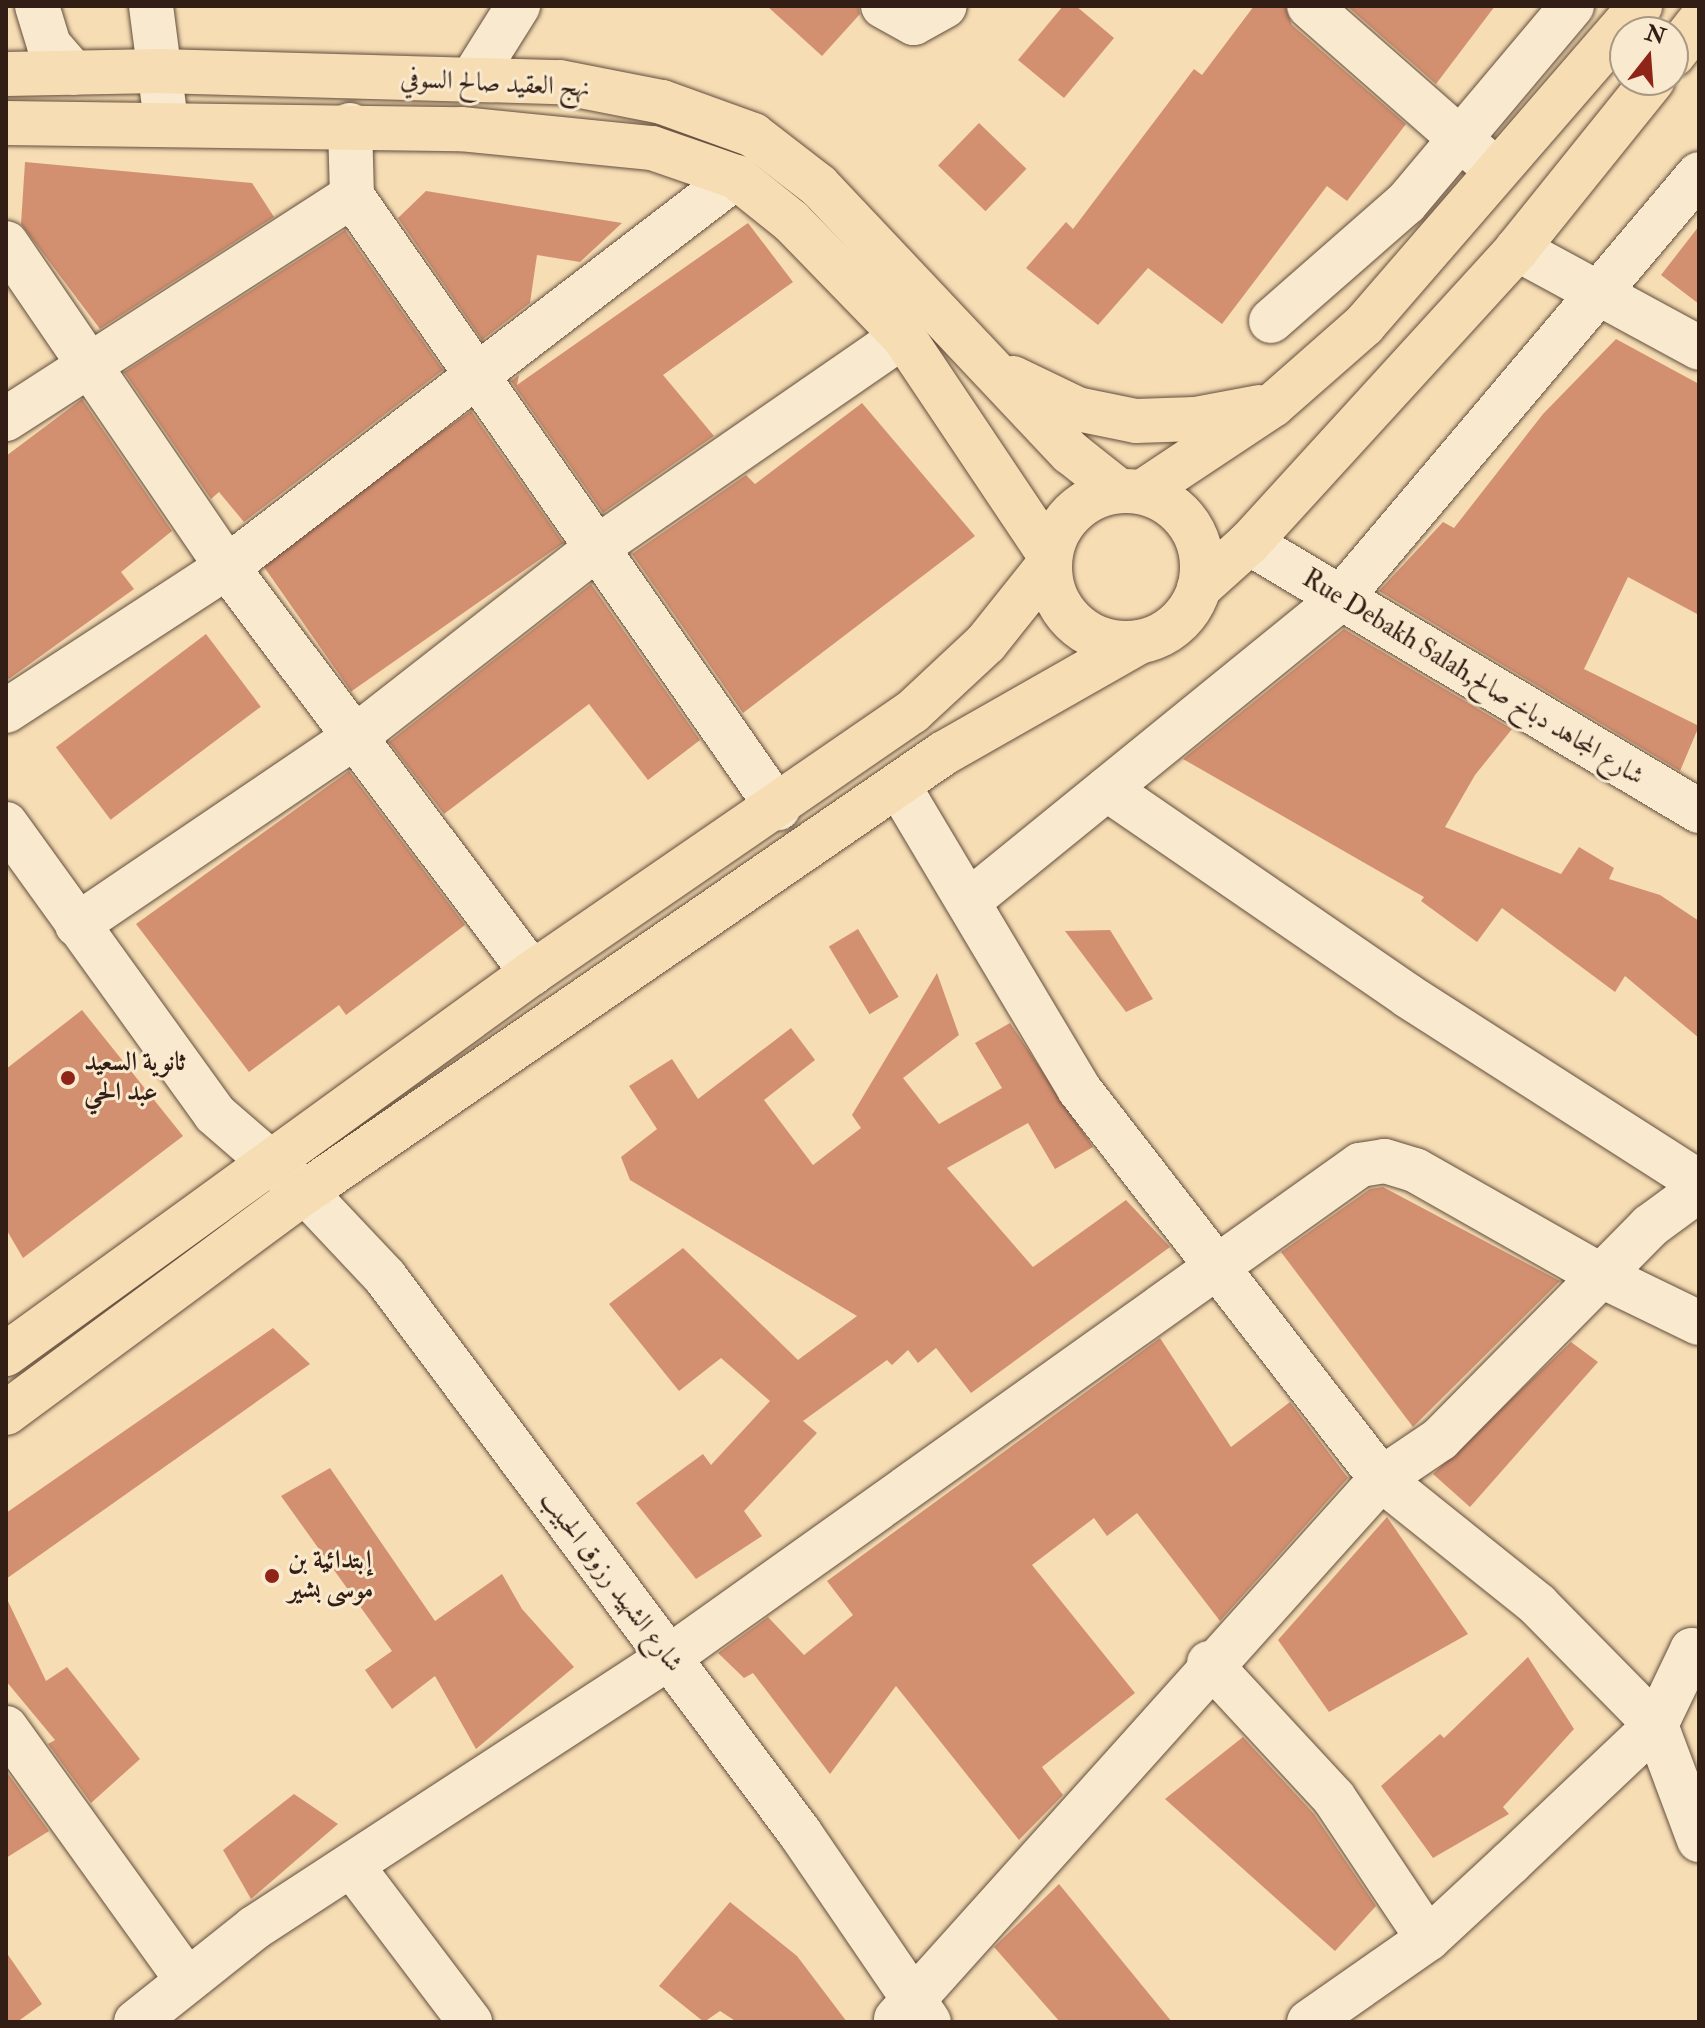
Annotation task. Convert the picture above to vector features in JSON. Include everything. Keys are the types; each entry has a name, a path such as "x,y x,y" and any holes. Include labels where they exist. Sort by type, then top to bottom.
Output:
{"main road":[{"path":"6,1354 532,973 778,808 950,678 1050,560 1073,511 1130,491 1273,405 1364,325 1640,6"},
{"name":"نهج العقيد صالح السوفي","path":"6,74 159,71 560,82 662,102 753,135 819,186 1071,453 1130,491"},
{"path":"6,1413 305,1192 898,785 1040,694 1177,624 1199,588 1249,543 1517,249 1640,96"},
{"name":"نهج العقيد صالح السوفي","path":"6,123 166,121 350,125 652,148 736,177 791,221 903,336 1050,560"},
{"path":"974,348 1036,391 1077,409 1136,421 1195,419 1273,405"},
{"path":"1130,491 1184,517 1197,539 1199,588"},
{"path":"1050,560 1053,591 1076,623 1112,642 1139,642"}],"street":[{"path":"37,6 49,45 73,73"},
{"path":"151,6 166,121"},
{"path":"471,81 518,6"},
{"path":"883,6 914,23 945,6"},
{"path":"1309,6 1495,171"},
{"path":"1271,321 1395,213 1572,6"},
{"path":"350,125 352,196 599,546 778,808"},
{"path":"969,901 1338,601 1601,297 1699,174"},
{"path":"6,711 227,567 474,373 736,177"},
{"path":"6,419 86,363 352,196"},
{"path":"6,243 227,567 532,973"},
{"path":"1517,249 1699,348"},
{"path":"77,925 356,736 599,546 903,336"},
{"name":"Rue Debakh Salah,شارع المجاهد دباخ صالح","path":"1249,543 1338,601 1699,811"},
{"path":"898,785 1079,1089 1381,1479 1538,1605 1656,1725 1699,1840"},
{"path":"1107,789 1408,996 1699,1182"},
{"name":"شارع الشهيد رزوق الحبيب","path":"6,824 192,1087 268,1162 305,1192 385,1277 800,1833 911,2014"},
{"path":"136,2022 185,1977 668,1658 1215,1265 1360,1165 1385,1161 1483,1204 1600,1275 1699,1323"},
{"path":"911,2014 1209,1663 1381,1479 1440,1439 1650,1226 1699,1190"},
{"path":"1309,2022 1428,1939 1656,1725 1697,1649"},
{"path":"1209,1663 1334,1798 1428,1939"},
{"path":"6,1728 185,1977"},
{"path":"352,1866 470,2022"}],"building":[{"path":"767,6 858,6 860,14 822,56"},
{"path":"1063,6 1076,6 1114,38 1064,98 1018,60"},
{"path":"1254,6 1285,6 1292,25 1406,124 1347,201 1327,186 1222,324 1148,268 1098,325 1026,268 1066,222 1073,229 1194,69 1202,75"},
{"path":"1347,6 1495,6 1436,84"},
{"path":"979,123 1026,169 985,211 938,165"},
{"path":"25,162 252,183 274,217 100,329 21,224"},
{"path":"426,191 622,223 580,262 537,255 530,303 482,340 398,218"},
{"path":"748,223 793,282 663,375 714,436 603,513 511,381 519,375 517,385"},
{"path":"1699,226 1699,304 1661,275"},
{"path":"345,230 443,370 244,522 219,492 211,499 124,372"},
{"path":"1616,339 1699,384 1699,615 1628,577 1584,669 1699,726 1680,771 1379,591 1443,522 1454,528 1543,414"},
{"path":"82,399 172,531 121,572 134,589 6,681 6,456"},
{"path":"862,403 975,536 743,713 632,554 746,475 755,484"},
{"path":"471,411 563,543 351,691 259,560"},
{"path":"591,584 700,740 648,780 589,704 444,814 389,742"},
{"path":"1344,629 1512,729 1475,775 1445,827 1561,874 1579,847 1614,868 1609,879 1660,895 1699,921 1699,1038 1625,976 1615,992 1502,908 1477,942 1421,901 1424,897 1183,759"},
{"path":"206,634 261,707 111,820 56,747"},
{"path":"349,771 465,925 346,1015 339,1005 249,1072 136,924"},
{"path":"858,929 899,997 870,1014 829,947"},
{"path":"1110,930 1153,999 1126,1012 1065,931"},
{"path":"937,973 959,1035 903,1078 939,1124 1002,1088 975,1043 1010,1023 1093,1147 1055,1169 1028,1123 947,1168 1033,1267 1126,1200 1170,1247 971,1393 936,1348 918,1363 908,1350 892,1365 887,1360 803,1421 817,1433 744,1511 762,1536 696,1579 636,1503 703,1454 711,1465 770,1401 721,1358 679,1391 609,1304 683,1248 798,1360 857,1316 630,1180 621,1157 657,1129 629,1086 672,1059 698,1099 791,1028 815,1060 764,1100 813,1165 861,1128 852,1115"},
{"name":"ثانوية السعيد عبد الحي","path":"82,1010 183,1136 23,1258 6,1229 6,1069"},
{"path":"1383,1187 1560,1281 1413,1427 1281,1252 1370,1189"},
{"path":"273,1328 310,1364 6,1579 6,1513"},
{"path":"1160,1338 1231,1447 1290,1402 1348,1478 1220,1621 1137,1513 1107,1536 1094,1518 1032,1565 1135,1693 1042,1767 1063,1795 1019,1840 896,1686 830,1774 753,1673 744,1678 718,1653 768,1617 804,1655 853,1615 827,1581"},
{"path":"1571,1342 1598,1362 1470,1507 1433,1474"},
{"path":"330,1468 435,1621 502,1574 522,1609 574,1667 476,1749 435,1676 392,1709 365,1670 392,1651 281,1496"},
{"path":"1387,1517 1468,1634 1329,1712 1278,1640"},
{"path":"6,1597 46,1681 67,1667 140,1759 91,1803 48,1744 55,1740 6,1681"},
{"path":"1528,1657 1574,1729 1503,1807 1509,1814 1433,1858 1381,1786 1440,1734 1444,1738"},
{"path":"1243,1737 1314,1814 1376,1906 1335,1951 1165,1799"},
{"path":"6,1771 49,1831 6,1858"},
{"path":"294,1794 338,1824 251,1899 223,1850"},
{"path":"1059,1884 1172,2022 1060,2022 994,1947"},
{"path":"730,1902 797,1956 847,2022 737,2022 720,2011 704,2022 659,1986"},
{"path":"6,1952 42,2004 17,2022 6,2022"}],"place":[{"name":"ثانوية السعيد عبد الحي","path":"68,1078"},
{"name":"إبتدائية بن موسى بشير","path":"272,1576"}]}
